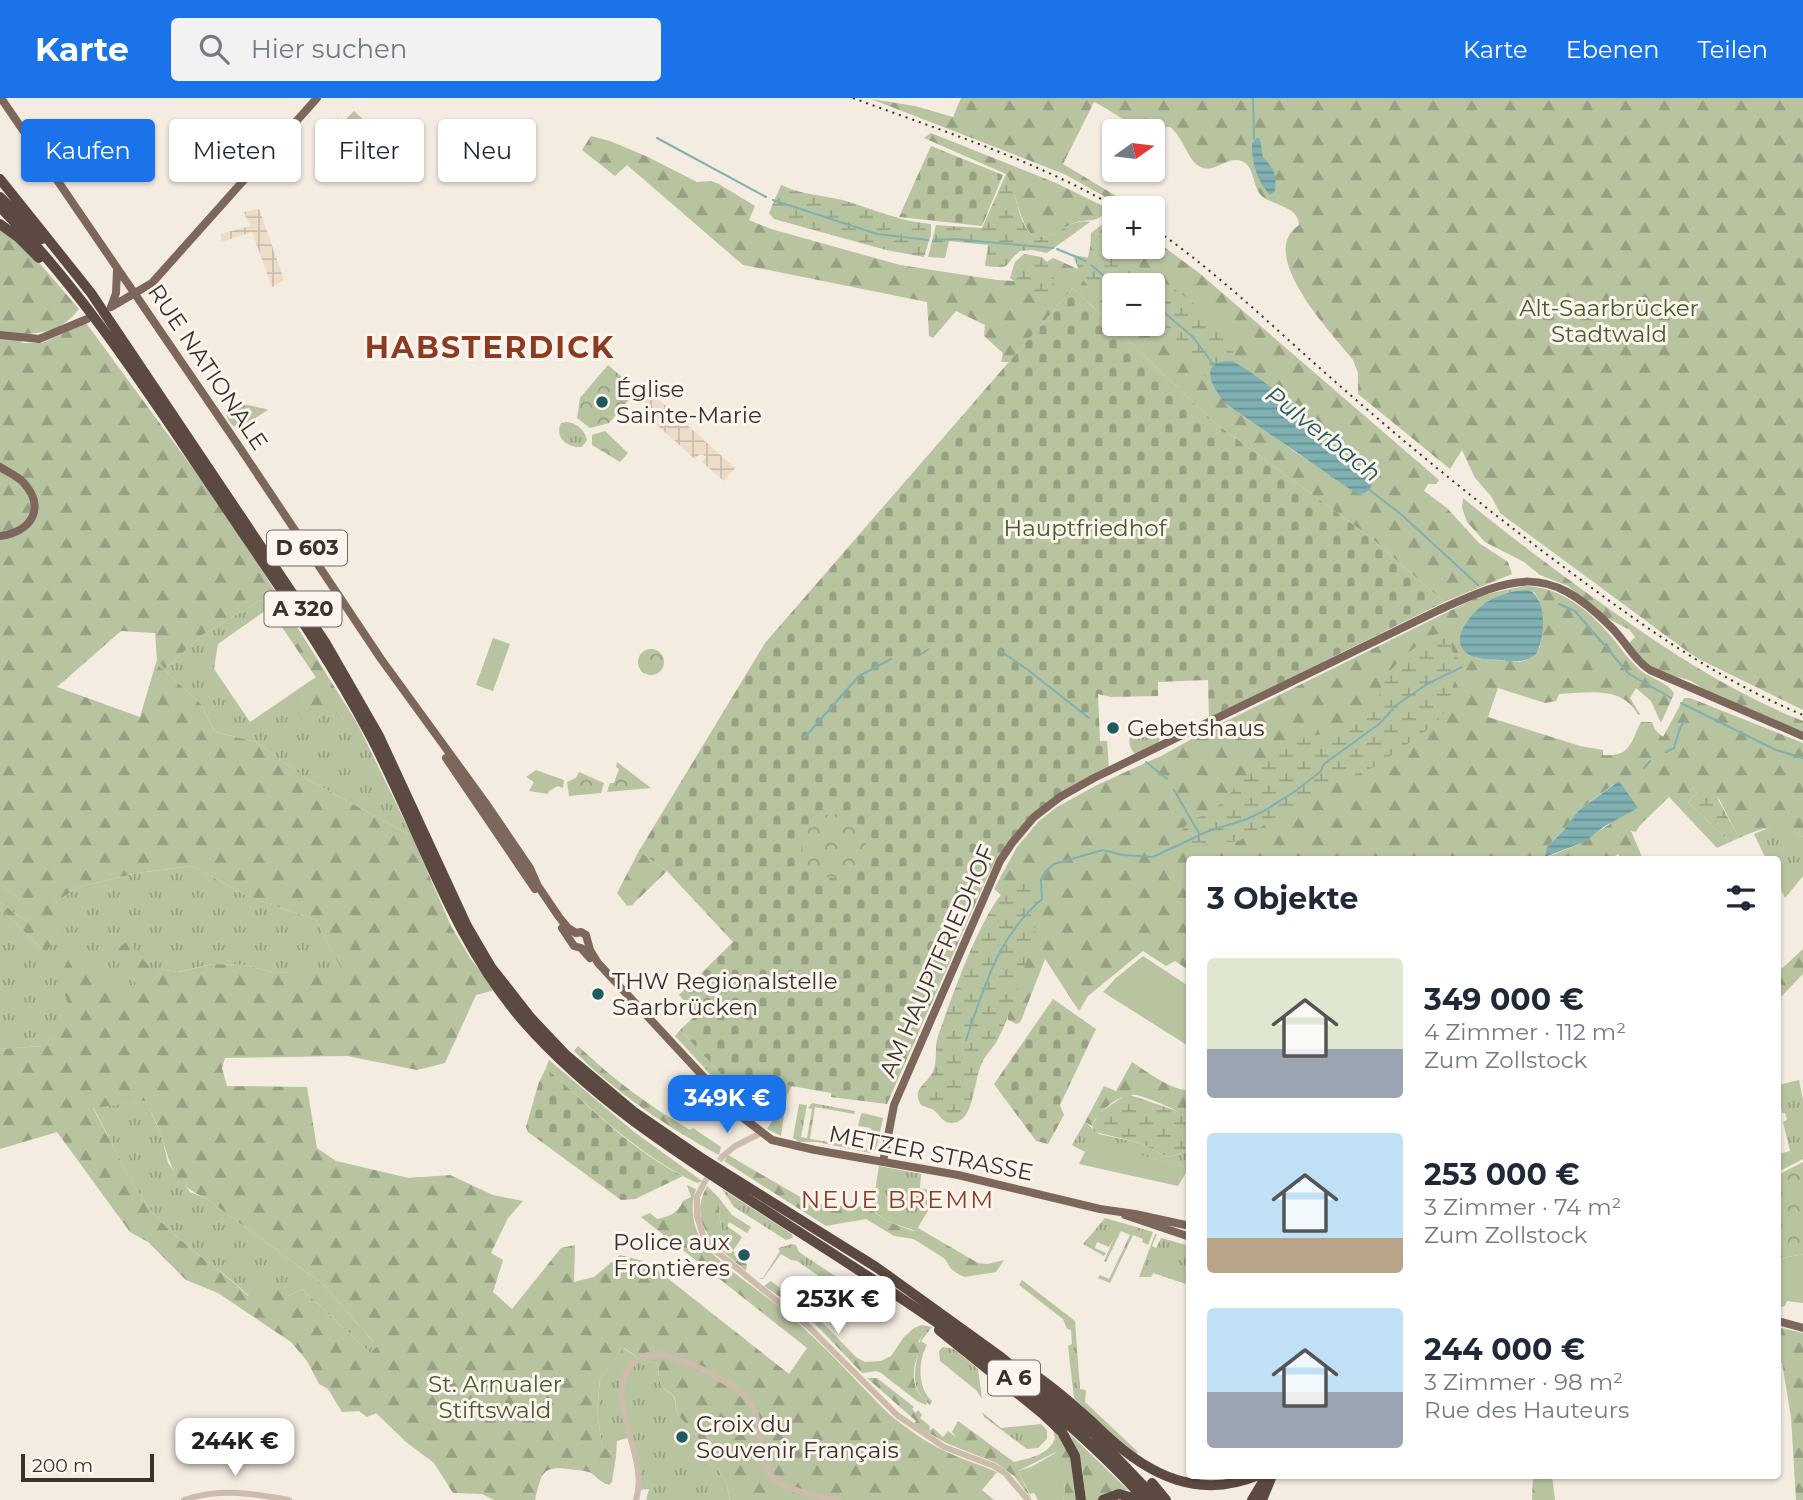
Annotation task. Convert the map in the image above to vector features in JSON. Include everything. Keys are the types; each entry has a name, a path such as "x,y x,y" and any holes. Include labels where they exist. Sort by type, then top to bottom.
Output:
{"highway":[{"path":"0,179 57,247 116,333"},
{"name":"A 320","path":"0,197 39,237 116,333 344,672 379,736 467,926 538,1032"},
{"name":"A 320","path":"0,207 33,241 87,307 134,372 319,647 372,739 472,951 496,988 550,1044"},
{"path":"0,224 26,244 87,307"},
{"name":"A 6","path":"550,1044 609,1103 657,1138 922,1312 1019,1382 1100,1452 1146,1500"},
{"name":"A 6","path":"559,1054 651,1124 885,1273 1007,1361 1095,1435 1157,1500"},
{"path":"922,1312 925,1318 1062,1432 1073,1449 1082,1500"},
{"path":"1007,1361 1046,1382 1168,1495"},
{"path":"1043,1414 1100,1452"},
{"path":"1227,1496 1254,1479"},
{"path":"1252,1500 1268,1479"},
{"path":"1260,1500 1269,1479"},
{"path":"1103,1500 1119,1494 1140,1500"}],"main road":[{"name":"RUE NATIONALE","path":"1,98 240,447 394,683 574,936"},
{"path":"117,269 116,293 111,307 152,283 317,98"},
{"path":"0,335 38,339 87,319"},
{"path":"0,467 22,480 33,494 36,509 28,525 14,534 0,536"},
{"name":"AM HAUPTFRIEDHOF","path":"883,1162 894,1105 945,984 994,873 1026,825 1070,791 1470,595 1516,581 1547,583 1566,591 1608,623 1637,660 1650,670 1803,736"},
{"name":"D 603","path":"581,948 573,946 574,936 583,933 588,941"},
{"path":"581,948 588,941"},
{"name":"METZER STRASSE","path":"588,941 594,958 631,1001 729,1104 761,1133 785,1144 1006,1185 1186,1227"},
{"name":"METZER STRASSE","path":"581,948 607,979 623,992"},
{"name":"METZER STRASSE","path":"1123,1214 1186,1236"},
{"name":"METZER STRASSE","path":"1134,1220 1186,1227"},
{"path":"1781,1322 1803,1328"}],"street":[{"path":"722,1157 735,1146 761,1133"},
{"path":"704,1183 697,1197 696,1216 703,1235 717,1252 797,1316 897,1415 944,1447 994,1466 1005,1473 1028,1500"},
{"path":"636,1500 638,1472 621,1393 628,1370 640,1359 661,1354 717,1377 746,1396 753,1406 757,1420 762,1460 770,1474 784,1486 839,1500"},
{"path":"184,1500 200,1494 241,1492 289,1500"}],"green space":[{"name":"Alt-Saarbrücker Stadtwald","path":"961,98 1803,98 1803,710 1684,649 1500,513 1491,496 1475,478 1462,450 1450,469 1358,394 1358,373 1353,360 1315,313 1291,273 1286,255 1288,238 1299,225 1298,219 1291,211 1259,193 1247,164 1235,160 1208,169 1199,166 1179,137 1170,127 1166,127 1166,119 1123,119 1094,102 1063,164 1116,196 1104,196 1064,174 871,99 915,106 953,117"},
{"path":"354,111 363,119 346,119"},
{"path":"931,133 1056,183 1102,206 1102,215 1097,219 1071,224 1045,237 1033,236 1025,224 1006,174 924,138"},
{"path":"591,136 648,157 697,182 711,181 719,184 755,206 749,220 771,229 900,265 997,280 1015,281 1053,258 1078,269 1088,258 1091,233 1102,225 1102,259 1165,259 1165,248 1198,272 1439,480 1436,484 1428,484 1424,491 1447,508 1479,543 1508,562 1512,574 1444,602 1370,537 1215,423 1123,336 1165,336 1165,273 1102,273 1102,316 1073,288 1009,362 1001,362 1003,353 984,336 985,325 956,311 933,338 929,336 927,302 743,265 627,165 615,176 582,150","holes":["1255,376 1299,412 1321,442 1346,455 1370,477 1371,481 1361,494 1295,452 1259,425"]},
{"path":"931,146 1003,175 982,226 899,217"},
{"path":"1006,174 1023,223 1033,236 1049,236 1075,223 1090,222 1047,253 1020,251 1004,267 985,266 988,245 949,241 945,258 928,257 936,225 982,228"},
{"path":"781,185 846,201 898,218 931,224 931,235 924,257 886,250 774,219 769,213"},
{"name":"St. Arnualer Stiftswald","path":"0,226 24,245 79,309 59,327 18,335 22,343 42,343 86,323 228,516 357,723 349,731 330,705 310,731 292,705 319,682 261,600 202,635 165,669 157,660 155,633 121,631 57,687 140,717 156,663 200,703 215,732 256,742 305,778 412,836 451,926 470,958 495,990 476,995 445,1063 417,1070 347,1056 225,1058 222,1068 227,1086 307,1087 317,1148 336,1161 409,1178 450,1175 493,1195 523,1201 508,1218 491,1253 503,1260 493,1292 512,1309 561,1248 575,1245 574,1282 594,1277 620,1255 647,1262 789,1374 807,1348 641,1217 650,1213 657,1219 676,1212 683,1201 691,1197 687,1185 696,1189 693,1203 695,1225 701,1239 713,1254 801,1325 897,1421 943,1450 997,1472 982,1490 994,1500 730,1500 726,1482 717,1468 709,1463 702,1442 676,1413 674,1396 660,1382 658,1364 640,1359 624,1348 600,1379 597,1411 602,1446 616,1456 612,1482 609,1485 589,1472 556,1468 550,1469 542,1476 535,1500 494,1500 482,1494 453,1493 434,1463 406,1442 376,1413 367,1417 359,1411 342,1412 328,1389 319,1384 307,1361 291,1342 218,1293 186,1280 148,1242 130,1232 57,1132 0,1149 0,1049 41,1046 78,1019 57,981 76,945 122,996 136,984 112,954 127,941 154,972 159,969 179,972 212,964 246,965 276,973 341,968 316,920 247,896 193,866 137,873 79,887 54,903 65,924 57,939 45,952 0,908 0,902 26,921 36,911 0,884","holes":["146,1101 172,1167 187,1188 207,1199 324,1285 377,1346 370,1353 302,1289 288,1296 271,1283 248,1296 156,1216 131,1179 93,1108"]},
{"path":"1024,254 1042,257 1053,268 1053,283 1044,294 1034,296 1010,278 1015,262"},
{"path":"1102,254 1102,259 1131,259 1149,273 1102,273 1102,291 1086,283 1073,255 1090,258"},
{"path":"1165,283 1223,326 1237,363 1231,361 1210,380 1213,387 1182,345 1165,329"},
{"name":"Hauptfriedhof","path":"1073,288 1102,316 1102,336 1123,336 1215,423 1370,537 1444,602 1209,718 1208,680 1158,682 1158,696 1111,697 1098,694 1100,741 1107,741 1109,767 1069,788 1036,813 1021,827 996,861 887,1104 831,1097 831,1093 721,1074 680,1030 696,1015 679,995 733,942 667,871 639,851 765,643"},
{"path":"608,365 637,390 609,423 590,428 577,418 580,398"},
{"path":"229,401 268,410 241,427 235,427 227,416"},
{"path":"561,423 577,425 584,433 587,440 582,447 567,444 561,437 559,428"},
{"path":"605,431 628,453 620,462 592,445 592,435"},
{"path":"1463,498 1558,572 1667,648 1746,695 1803,721 1803,732 1702,689 1690,681 1656,669 1629,643 1635,637 1630,630 1607,618 1568,586 1540,575 1524,562 1485,542 1467,522 1462,508"},
{"path":"1525,586 1539,588 1552,591 1576,603 1597,621 1640,670 1668,687 1674,694 1661,723 1651,701 1636,688 1630,698 1640,714 1638,715 1631,705 1614,695 1593,692 1559,694 1556,701 1545,703 1498,688 1488,717 1580,746 1603,750 1603,755 1612,755 1619,754 1628,747 1641,722 1652,722 1655,730 1663,737 1684,698 1690,698 1803,743 1803,837 1787,829 1772,827 1739,838 1719,799 1698,792 1688,802 1730,842 1717,848 1669,797 1636,832 1631,831 1642,856 1550,856 1577,845 1610,824 1614,784 1578,811 1547,847 1547,856 1186,856 1186,968 1175,961 1166,966 1143,951 1088,996 1079,1011 1045,959 1021,1021 1017,1024 1008,1020 1007,1011 1033,923 994,889 1017,847 1039,821 1057,807 1482,595","holes":["1529,590 1535,593 1542,618 1540,647 1526,660 1519,662 1476,658 1461,635 1472,616 1488,602 1507,593"]},
{"path":"261,600 269,608 218,644 214,669 250,722 316,677 320,682 292,706 330,704 349,730 357,723 412,836 305,778 256,742 215,732 200,703 156,663 157,660 166,668 202,635"},
{"path":"1450,634 1452,651 1462,663 1463,671 1453,685 1447,709 1434,725 1378,765 1321,789 1239,841 1192,846 1184,842 1182,831 1186,825 1222,803 1256,767 1300,739 1337,730 1373,703 1380,694 1388,673 1406,654 1432,635"},
{"path":"493,638 510,644 493,691 476,685"},
{"path":"651,649 660,653 664,662 660,671 651,675 642,671 638,662 642,653"},
{"path":"1138,730 1157,731 1160,738 1158,745 1135,754 1130,747 1130,739 1131,733"},
{"path":"617,762 651,788 607,792 619,769 616,767"},
{"path":"536,770 564,780 563,788 558,786 548,794 529,791 534,782 526,777"},
{"path":"579,772 604,783 601,793 569,796 567,782 576,778"},
{"path":"1705,789 1714,792 1739,838 1730,842 1688,802"},
{"path":"834,814 846,816 857,823 864,834 864,858 857,869 846,876 834,878 822,876 811,869 804,858 802,846 804,834 811,823 822,816"},
{"path":"1773,826 1790,828 1803,837 1803,876 1785,898 1781,890 1781,856 1765,856 1754,834"},
{"path":"639,851 667,871 632,905 627,906 617,893"},
{"path":"193,866 247,896 316,920 342,969 276,973 246,965 212,964 178,972 159,969 122,997 79,1019 41,1046 0,1049 0,908 45,952 54,903 79,887 137,873"},
{"path":"1019,880 1032,886 1038,901 1035,929 1024,970 1003,1028 980,1069 967,1112 957,1122 947,1122 935,1111 921,1105 918,1100 919,1091 933,1072 939,1033 983,924 1007,888"},
{"path":"0,884 37,911 26,921 0,902"},
{"path":"1803,949 1803,974 1781,997 1781,969"},
{"path":"1143,956 1186,984 1186,1044 1103,992"},
{"path":"1053,999 1096,1029 1060,1105 1064,1115 1048,1144 1036,1141 994,1084"},
{"path":"680,1030 721,1074 792,1086 787,1095 781,1136 767,1129 773,1120 770,1112 745,1090 734,1100 675,1036"},
{"path":"578,1046 646,1102 721,1147 719,1155 661,1121 625,1095 574,1051"},
{"path":"549,1060 633,1131 702,1181 697,1183 676,1172 618,1132 546,1068"},
{"path":"1132,1062 1167,1084 1186,1090 1186,1117 1147,1098 1129,1095 1109,1105 1098,1115 1092,1126 1085,1122 1104,1086 1116,1091"},
{"path":"546,1068 628,1140 683,1176 635,1199 621,1200 528,1132 526,1127 539,1082"},
{"path":"1799,1080 1803,1100 1803,1159 1781,1170 1781,1153 1790,1151 1783,1122 1787,1120 1785,1113 1782,1113 1781,1084"},
{"path":"1127,1094 1186,1114 1186,1149 1180,1154 1168,1157 1140,1143 1095,1132 1092,1126 1099,1113"},
{"path":"146,1101 162,1137 168,1163 190,1192 207,1199 324,1285 377,1346 370,1353 302,1289 288,1296 249,1296 156,1216 130,1179 93,1107"},
{"path":"812,1103 855,1111 854,1114 815,1107 810,1139 867,1148 871,1128 858,1126 863,1113 883,1118 876,1150 870,1153 817,1142 799,1142 793,1138 799,1104 807,1105 801,1137 807,1138 812,1109 808,1108"},
{"path":"1085,1122 1099,1134 1140,1143 1168,1157 1180,1154 1186,1149 1186,1167 1090,1143 1085,1152 1072,1145"},
{"path":"1090,1142 1186,1167 1186,1173 1178,1186 1079,1164"},
{"path":"728,1155 802,1198 826,1206 868,1208 889,1222 913,1231 918,1228 978,1263 1004,1260 996,1272 965,1277 951,1269 945,1259 914,1239 894,1236 866,1219 826,1226 724,1161"},
{"path":"1803,1162 1803,1254 1781,1258 1781,1173"},
{"path":"879,1166 921,1174 920,1188 939,1192 916,1231 889,1222 872,1210"},
{"path":"707,1186 719,1198 720,1220 726,1242 734,1255 747,1264 746,1271 715,1244 702,1224 701,1200"},
{"path":"722,1189 792,1234 793,1238 786,1240 734,1207"},
{"path":"719,1198 732,1215 751,1227 747,1233 729,1222 727,1226 742,1237 733,1251 723,1233"},
{"path":"1105,1218 1153,1232 1148,1245 1142,1242 1143,1239 1133,1235 1110,1283 1098,1278 1100,1275 1109,1279 1130,1235 1121,1231 1106,1262 1104,1261 1114,1238 1109,1247 1097,1242 1095,1248 1106,1253 1104,1256 1083,1244"},
{"path":"1155,1234 1152,1246 1156,1248 1161,1238 1186,1245 1186,1284 1153,1273 1151,1277 1139,1277"},
{"path":"796,1245 799,1252 850,1286 845,1294 797,1261 781,1254 763,1279 758,1279 763,1278 780,1251 778,1248"},
{"path":"1803,1254 1803,1303 1787,1301 1785,1306 1781,1307 1781,1258"},
{"path":"1022,1280 1075,1321 1080,1389 1086,1390 1085,1402 1138,1452 1134,1457 1074,1398 1068,1346 1072,1344 1071,1330 1067,1329 1063,1319 1019,1285"},
{"path":"771,1281 815,1315 856,1357 865,1362 881,1361 891,1356 914,1328 923,1334 918,1342 923,1345 914,1367 914,1382 927,1402 926,1405 881,1373 862,1373 801,1309 764,1286"},
{"path":"922,1325 932,1327 921,1341 927,1345 920,1374 927,1396 932,1401 930,1405 920,1394 915,1382 919,1344 923,1334 914,1328"},
{"path":"1781,1328 1803,1333 1803,1500 1796,1500 1791,1417 1782,1363"},
{"path":"943,1347 954,1349 978,1369 982,1399 976,1390 940,1361 939,1351"},
{"path":"623,1348 640,1359 658,1364 660,1382 675,1399 676,1413 702,1442 709,1463 717,1468 726,1482 730,1500 646,1500 649,1489 638,1490 631,1437 617,1441 616,1456 602,1446 597,1411 600,1379"},
{"path":"867,1378 877,1378 914,1407 912,1409 916,1413 918,1410 922,1415 920,1418 930,1426 929,1431 933,1428 943,1437 948,1431 956,1437 952,1432 958,1421 1014,1462 1038,1455 1048,1448 1055,1438 1052,1426 1070,1451 1078,1500 1063,1500 1065,1488 1056,1452 1018,1471 1032,1500 1014,1476 996,1463 946,1443 914,1424 916,1421"},
{"path":"982,1412 1001,1428 1041,1424 1047,1430 1047,1439 1038,1448 1027,1449 984,1417"},
{"path":"1070,1434 1128,1490 1111,1492 1098,1500 1086,1500 1082,1467"},
{"path":"1057,1452 1063,1468 1063,1500 1038,1500 1034,1493 1030,1494 1018,1471"},
{"path":"1533,1479 1552,1479 1555,1500 1532,1500"}],"shaded area":[{"path":"259,209 284,280 272,287 252,232 221,242 221,234 250,226 244,212"},
{"path":"648,390 735,468 724,481 702,462 706,457 701,453 695,459 649,418 654,412 639,399"}],"water":[{"path":"1257,138 1260,139 1263,158 1275,176 1275,191 1270,195 1254,164 1252,143"},
{"path":"1231,361 1258,378 1290,404 1304,418 1319,441 1358,464 1369,477 1372,485 1368,490 1362,493 1354,492 1225,403 1210,376 1214,365"},
{"path":"1529,590 1539,602 1543,619 1536,654 1519,661 1483,659 1471,656 1462,648 1462,632 1479,608 1501,595"},
{"path":"1619,781 1638,808 1605,826 1584,842 1545,856 1547,847 1578,811"}],"waterway":[{"path":"1253,98 1254,139"},
{"name":"Pulverbach","path":"657,138 766,197"},
{"name":"Pulverbach","path":"773,200 877,234 928,240"},
{"name":"Pulverbach","path":"934,240 954,239 1053,248"},
{"name":"Pulverbach","path":"1057,249 1086,261"},
{"name":"Pulverbach","path":"1091,265 1102,274"},
{"name":"Pulverbach","path":"1165,313 1193,337 1215,367"},
{"name":"Pulverbach","path":"1367,488 1403,516 1478,585"},
{"name":"Pulverbach","path":"1559,604 1575,611 1629,674 1671,698"},
{"path":"921,654 929,649"},
{"path":"999,650 1089,718"},
{"path":"805,737 859,676 891,659"},
{"path":"1395,706 1427,684 1462,667"},
{"name":"Pulverbach","path":"1681,703 1776,750 1803,758"},
{"path":"966,1040 994,964 1014,930 1042,899 1041,880 1054,864 1103,850 1122,855 1153,857 1206,832 1247,819 1294,792 1320,772 1324,764 1379,724 1393,709"},
{"path":"1666,752 1674,748 1685,720"},
{"path":"1644,768 1650,761"},
{"path":"1146,762 1167,779"},
{"path":"1174,790 1200,835"}],"tunnel":[{"path":"704,1183 722,1157"}],"railway":[{"path":"853,98 1021,161 1102,200"},
{"path":"1165,236 1222,281 1419,453 1569,571 1625,612 1711,668 1803,715"}],"place":[{"name":"Église Sainte-Marie","path":"602,402"},
{"name":"Gebetshaus","path":"1113,728"},
{"name":"THW Regionalstelle Saarbrücken","path":"598,994"},
{"name":"Police aux Frontières","path":"744,1255"},
{"name":"Croix du Souvenir Français","path":"682,1437"}],"district":[{"name":"HABSTERDICK","path":"490,348"},
{"name":"NEUE BREMM","path":"898,1200"}]}
